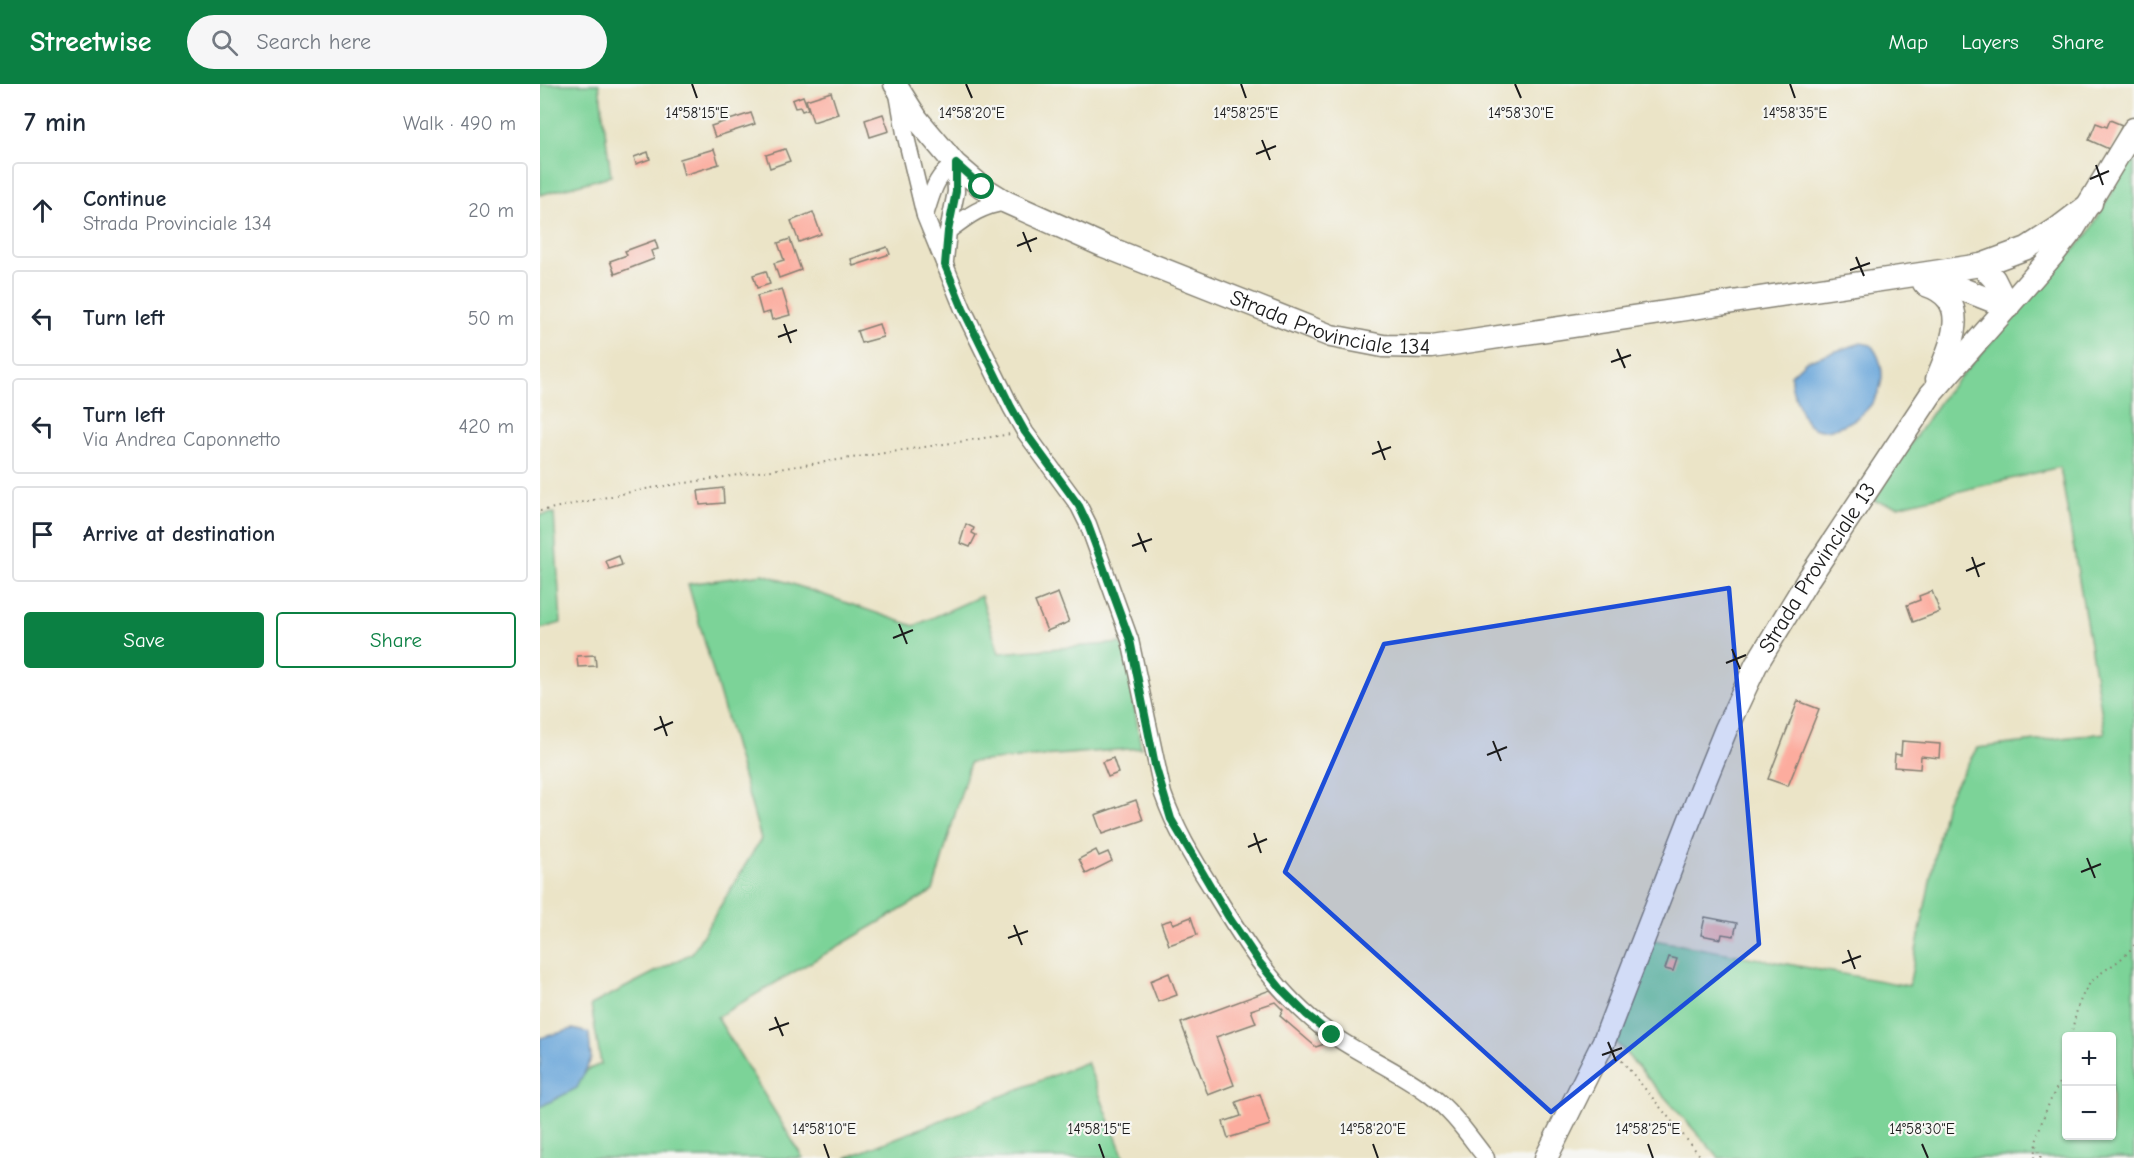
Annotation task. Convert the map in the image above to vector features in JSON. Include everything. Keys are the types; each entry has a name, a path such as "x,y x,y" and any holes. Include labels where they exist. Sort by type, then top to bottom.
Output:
{"main road":[{"name":"Strada Provinciale 134","path":"896,85 917,119 956,164 982,187 1006,202 1104,246 1330,336 1383,346 1432,347 1833,288"},
{"name":"Strada Provinciale 13","path":"1546,1158 1604,1041 1702,788 1756,665 1807,581 1931,394 2052,256 2091,203 2134,129"},
{"path":"1833,288 1980,265 2027,248 2091,203"},
{"path":"1980,265 1994,279 2008,307"},
{"path":"1833,288 1919,283 1952,285 2008,307"},
{"path":"1919,283 1944,293 1951,302 1955,320 1954,334 1931,394"}],"street":[{"path":"896,85 925,216 968,319 1025,432 1079,506 1088,525 1130,640 1155,765 1171,819 1228,916 1259,962 1281,989 1307,1015 1332,1035 1409,1079 1430,1095 1452,1114 1486,1158"},
{"path":"925,216 937,180 956,164"},
{"path":"945,265 948,231 956,192 956,164"},
{"path":"948,231 975,211 988,205 1006,202"}],"path":[{"path":"540,511 645,489 1025,432"},
{"path":"2072,1032 2076,1012 2086,988 2096,978 2115,966 2134,945"},
{"path":"1604,1041 1625,1063 1702,1158"},
{"path":"2034,1158 2035,1142 2041,1120 2062,1077"},
{"path":"2035,1142 2041,1158"}],"highlighted area":[{"path":"1729,588 1759,944 1551,1112 1285,872 1384,644"}],"green space":[{"path":"540,84 599,84 611,176 540,195"},
{"path":"2134,152 2134,1158 1719,1158 1614,1040 1654,940 1909,986 1946,801 1977,748 2105,733 2060,467 1898,506 1874,501 1891,472 1945,394 2089,233"},
{"path":"554,513 561,623 540,629 540,515"},
{"path":"763,574 914,626 981,596 999,653 1121,643 1127,659 1141,748 970,762 933,891 717,1017 803,1158 540,1158 540,1090 601,1064 591,1005 692,953 761,839 688,584"},
{"path":"1087,1062 1124,1158 846,1158"}],"water":[{"path":"1861,343 1871,345 1882,370 1877,395 1861,415 1850,422 1825,430 1811,427 1804,419 1794,394 1791,375 1806,361"},
{"path":"573,1029 589,1033 591,1059 577,1088 540,1107 540,1038"}],"building":[{"path":"831,92 838,114 813,122 806,100"},
{"path":"803,96 808,109 802,111 800,107 795,108 792,100"},
{"path":"751,113 755,124 715,137 711,126"},
{"path":"883,114 889,131 870,137 865,120"},
{"path":"2110,120 2122,125 2111,150 2089,140 2096,123 2107,127"},
{"path":"714,149 719,164 684,175 680,159"},
{"path":"785,149 790,161 770,168 766,155"},
{"path":"648,152 650,159 636,164 634,157"},
{"path":"813,212 821,234 799,242 791,221"},
{"path":"790,239 801,270 779,278 774,263 784,260 778,243"},
{"path":"655,240 658,249 651,251 654,259 615,274 610,261 627,255 625,251"},
{"path":"887,247 890,254 853,266 851,259"},
{"path":"766,271 770,284 757,288 753,275"},
{"path":"782,289 790,315 772,320 770,312 762,314 757,296"},
{"path":"879,324 883,337 861,343 857,331"},
{"path":"723,488 724,503 700,505 698,491"},
{"path":"966,524 974,528 972,533 976,535 970,547 960,543"},
{"path":"619,556 622,565 609,569 606,561"},
{"path":"1932,591 1940,612 1913,622 1907,605 1920,600 1919,596"},
{"path":"1058,593 1069,622 1047,631 1035,602"},
{"path":"595,655 596,666 578,667 577,656"},
{"path":"1798,701 1819,709 1788,786 1768,779"},
{"path":"1902,741 1940,744 1939,758 1921,756 1920,769 1894,767 1895,754 1901,755"},
{"path":"1113,758 1118,773 1108,777 1102,762"},
{"path":"1136,800 1143,820 1102,834 1095,815"},
{"path":"1096,850 1099,856 1108,852 1112,861 1086,874 1079,859"},
{"path":"1191,917 1197,935 1169,945 1161,923 1171,920 1173,924"},
{"path":"1705,917 1737,923 1734,936 1722,934 1721,939 1701,935"},
{"path":"1669,957 1677,959 1673,971 1665,969"},
{"path":"1169,973 1177,995 1158,1002 1150,981"},
{"path":"1270,990 1316,1034 1330,1042 1316,1047 1280,1016 1283,1010 1275,1002 1251,1010 1256,1023 1216,1037 1234,1085 1208,1095 1181,1023"},
{"path":"1260,1094 1270,1125 1228,1138 1223,1122 1241,1116 1236,1102"}],"route":[{"path":"982,187 956,164 956,192 948,231 945,265 963,309 1011,407 1025,432 1079,506 1088,525 1130,640 1155,765 1171,819 1228,916 1259,962 1281,989 1307,1015 1332,1035"}]}
